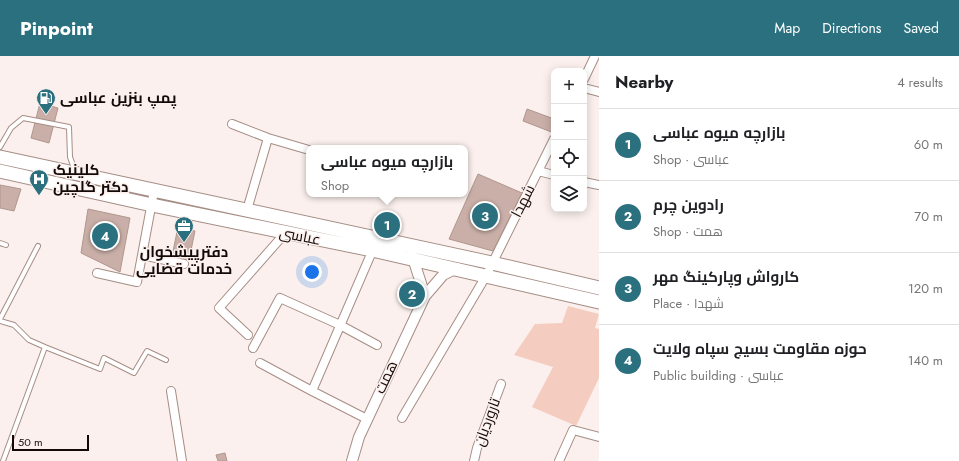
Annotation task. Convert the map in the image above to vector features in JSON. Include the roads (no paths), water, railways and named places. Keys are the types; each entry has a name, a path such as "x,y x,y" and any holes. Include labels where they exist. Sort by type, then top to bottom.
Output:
{"main road":[{"name":"عباسى","path":"0,157 296,221 375,244 414,260 599,302"},
{"name":"عباسى","path":"0,171 285,233 375,244 409,245 599,288"}],"street":[{"path":"587,73 595,56"},
{"path":"587,89 599,92"},
{"path":"232,124 268,138 306,149"},
{"path":"248,210 268,138"},
{"name":"شهدا","path":"402,418 486,276 554,140"},
{"path":"538,171 551,174"},
{"path":"587,183 599,185"},
{"path":"98,273 137,282 154,191"},
{"path":"248,335 219,308 296,221"},
{"path":"312,391 375,244"},
{"path":"409,245 425,296"},
{"path":"142,255 184,264"},
{"name":"همت","path":"352,461 359,437 425,296 443,275 471,259"},
{"path":"253,348 280,298 340,325 377,345"},
{"path":"260,364 367,419"},
{"name":"تاروردیان","path":"474,461 477,448 501,384"},
{"path":"171,391 182,461"},
{"path":"559,461 573,430 599,437"}],"lane":[{"path":"0,147 11,128 23,118 46,121 69,127 70,157 76,174"},
{"path":"0,243 6,245"},
{"path":"38,246 0,320 14,326 29,340 45,348 100,369 104,358 134,373 147,351 166,360"},
{"path":"3,461 45,348"}],"place":[{"name":"پمپ بنزین عباسی","path":"46,115"},
{"name":"کلینیک دکتر گلچین","path":"39,196"},
{"name":"کارواش وپارکینگ مهر","path":"485,216"},
{"name":"بازارچه میوه عباسی","path":"387,225"},
{"name":"حوزه مقاومت بسیج سپاه ولایت","path":"105,236"},
{"name":"دفترپیشخوان خدمات قضایی","path":"184,243"},
{"name":"رادوین چرم","path":"412,294"}]}
